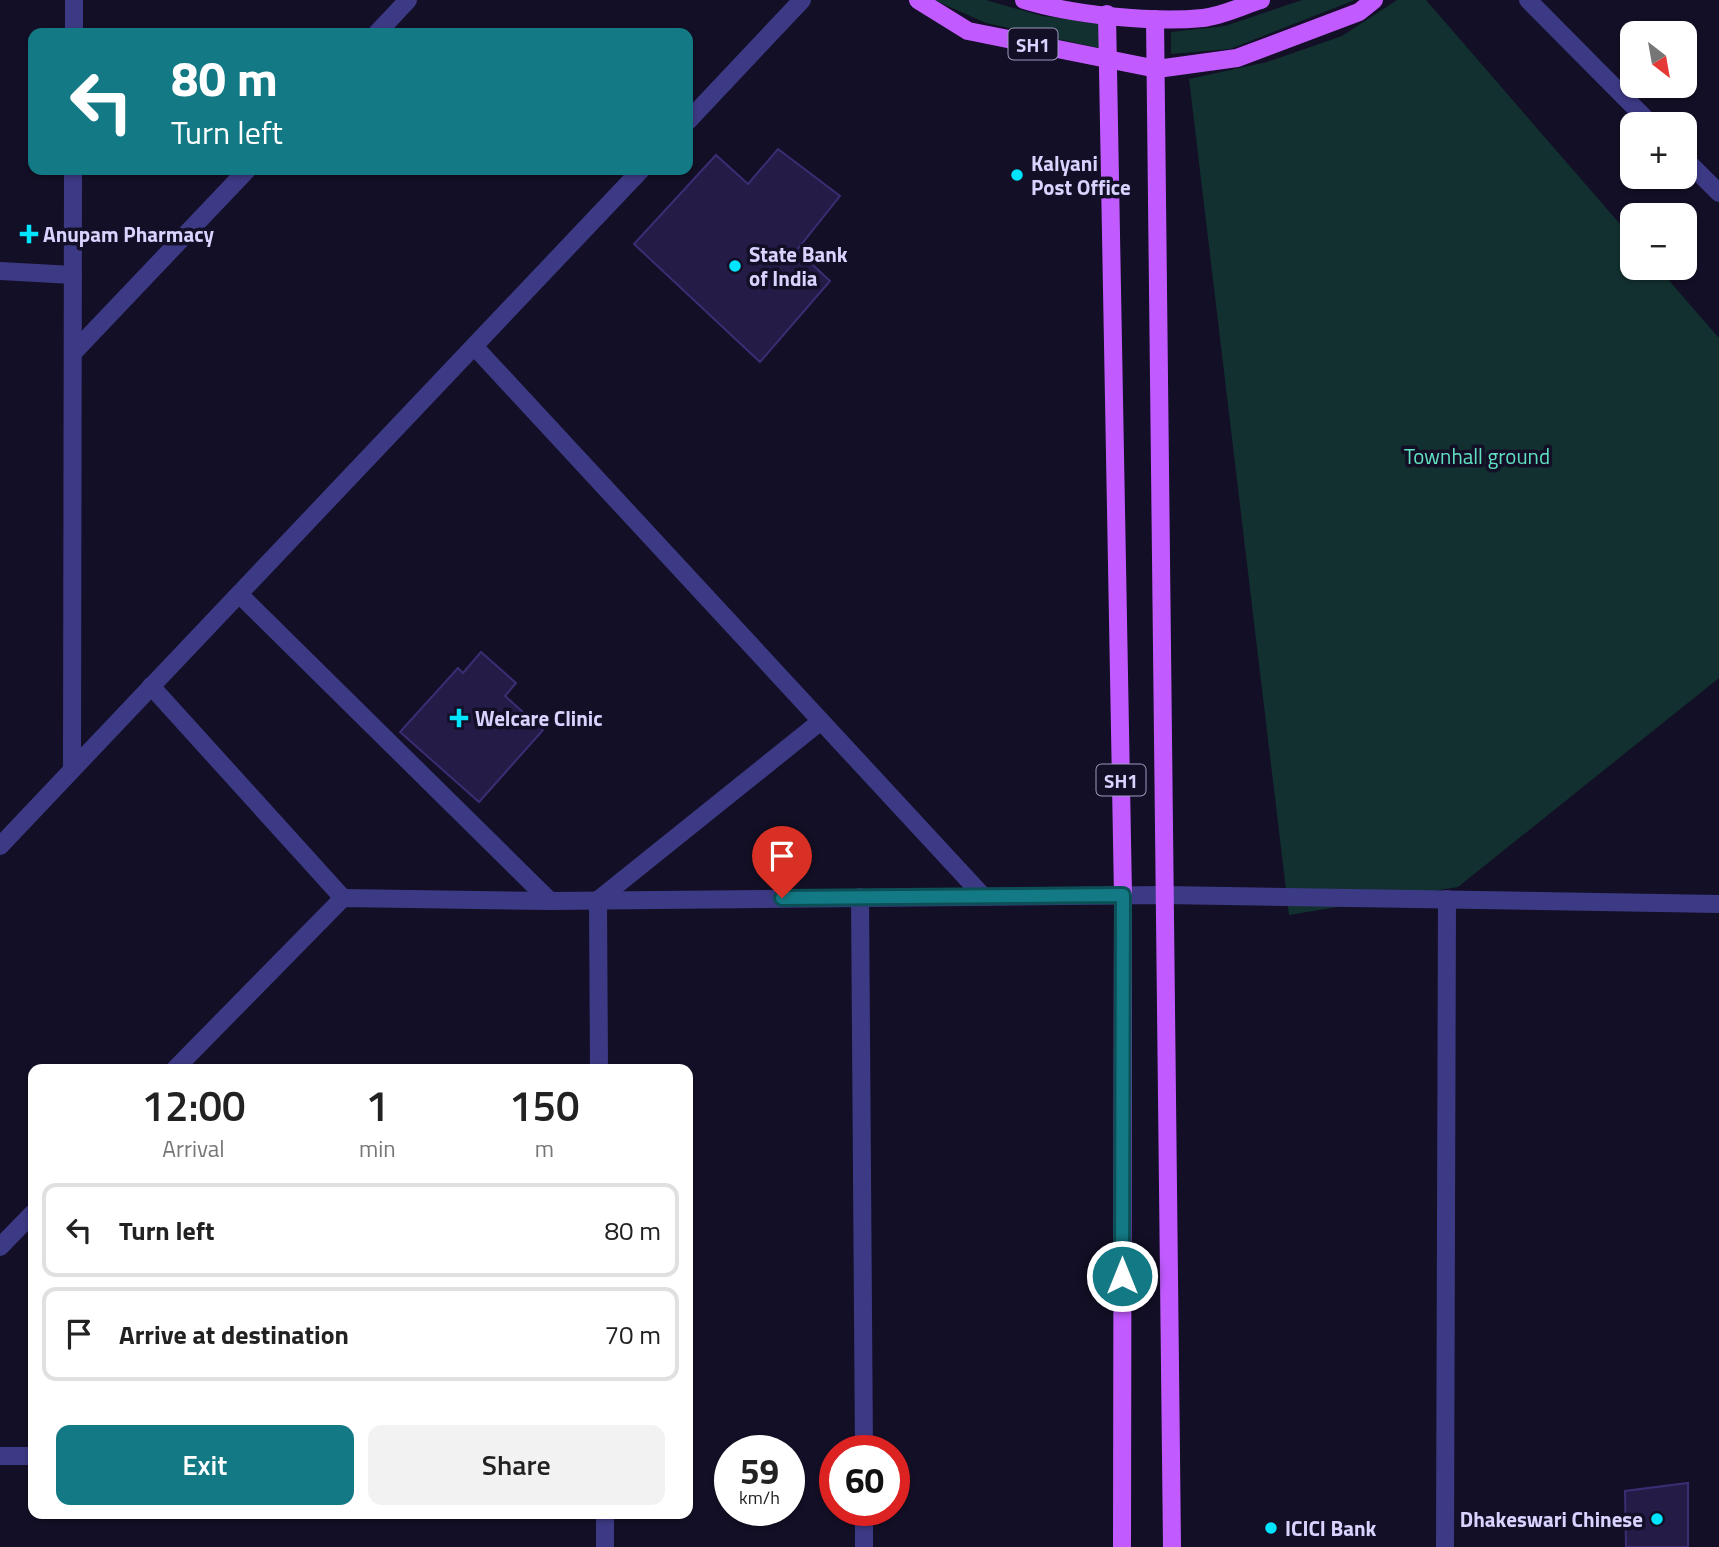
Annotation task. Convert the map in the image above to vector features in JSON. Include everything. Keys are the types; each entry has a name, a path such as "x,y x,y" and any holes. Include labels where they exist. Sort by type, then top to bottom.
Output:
{"main road":[{"name":"SH1","path":"918,0 968,31 1157,69 1237,58 1359,12 1374,0"},
{"name":"SH1","path":"1024,0 1052,9 1155,19 1205,18 1261,0"},
{"name":"SH1","path":"1107,14 1123,895 1122,1547"},
{"path":"1155,19 1157,69"},
{"name":"SH1","path":"1157,69 1172,1547"}],"street":[{"path":"74,0 74,28"},
{"path":"382,28 408,0"},
{"path":"693,116 803,0"},
{"path":"1528,0 1639,112"},
{"path":"1697,171 1719,193"},
{"path":"72,770 73,175"},
{"path":"73,353 242,175"},
{"path":"0,846 636,175"},
{"path":"0,271 73,275"},
{"path":"474,346 983,896"},
{"path":"239,594 550,901"},
{"path":"151,686 343,898"},
{"path":"598,900 821,721"},
{"path":"180,1064 343,898 550,901 1164,895 1719,904"},
{"path":"860,897 864,1435"},
{"path":"598,900 599,1064"},
{"path":"1445,1547 1447,900"},
{"path":"0,1247 28,1218"},
{"path":"0,1456 28,1456"},
{"path":"605,1519 605,1547"},
{"path":"864,1526 864,1547"}],"green space":[{"path":"934,0 986,0 1042,16 1099,22 1099,48 986,23"},
{"path":"1302,0 1355,0 1230,49 1171,54 1171,32 1225,26"},
{"name":"Townhall ground","path":"1397,0 1426,0 1620,224 1620,280 1668,280 1719,338 1719,678 1458,887 1289,915 1189,79 1267,62 1342,36"}],"building":[{"name":"State Bank of India","path":"778,149 840,196 797,250 830,281 760,362 634,244 716,155 748,184"},
{"path":"481,652 516,683 505,696 543,730 479,802 400,732 458,668 463,673"},
{"name":"Dhakeswari Chinese","path":"1688,1483 1688,1547 1626,1547 1625,1491"}],"place":[{"name":"Kalyani Post Office","path":"1017,175"},
{"name":"Anupam Pharmacy","path":"29,234"},
{"name":"State Bank of India","path":"735,266"},
{"name":"Welcare Clinic","path":"459,718"},
{"name":"Dhakeswari Chinese","path":"1657,1519"},
{"name":"ICICI Bank","path":"1271,1528"}],"route":[{"path":"782,898 1123,895 1122,1276"}]}
